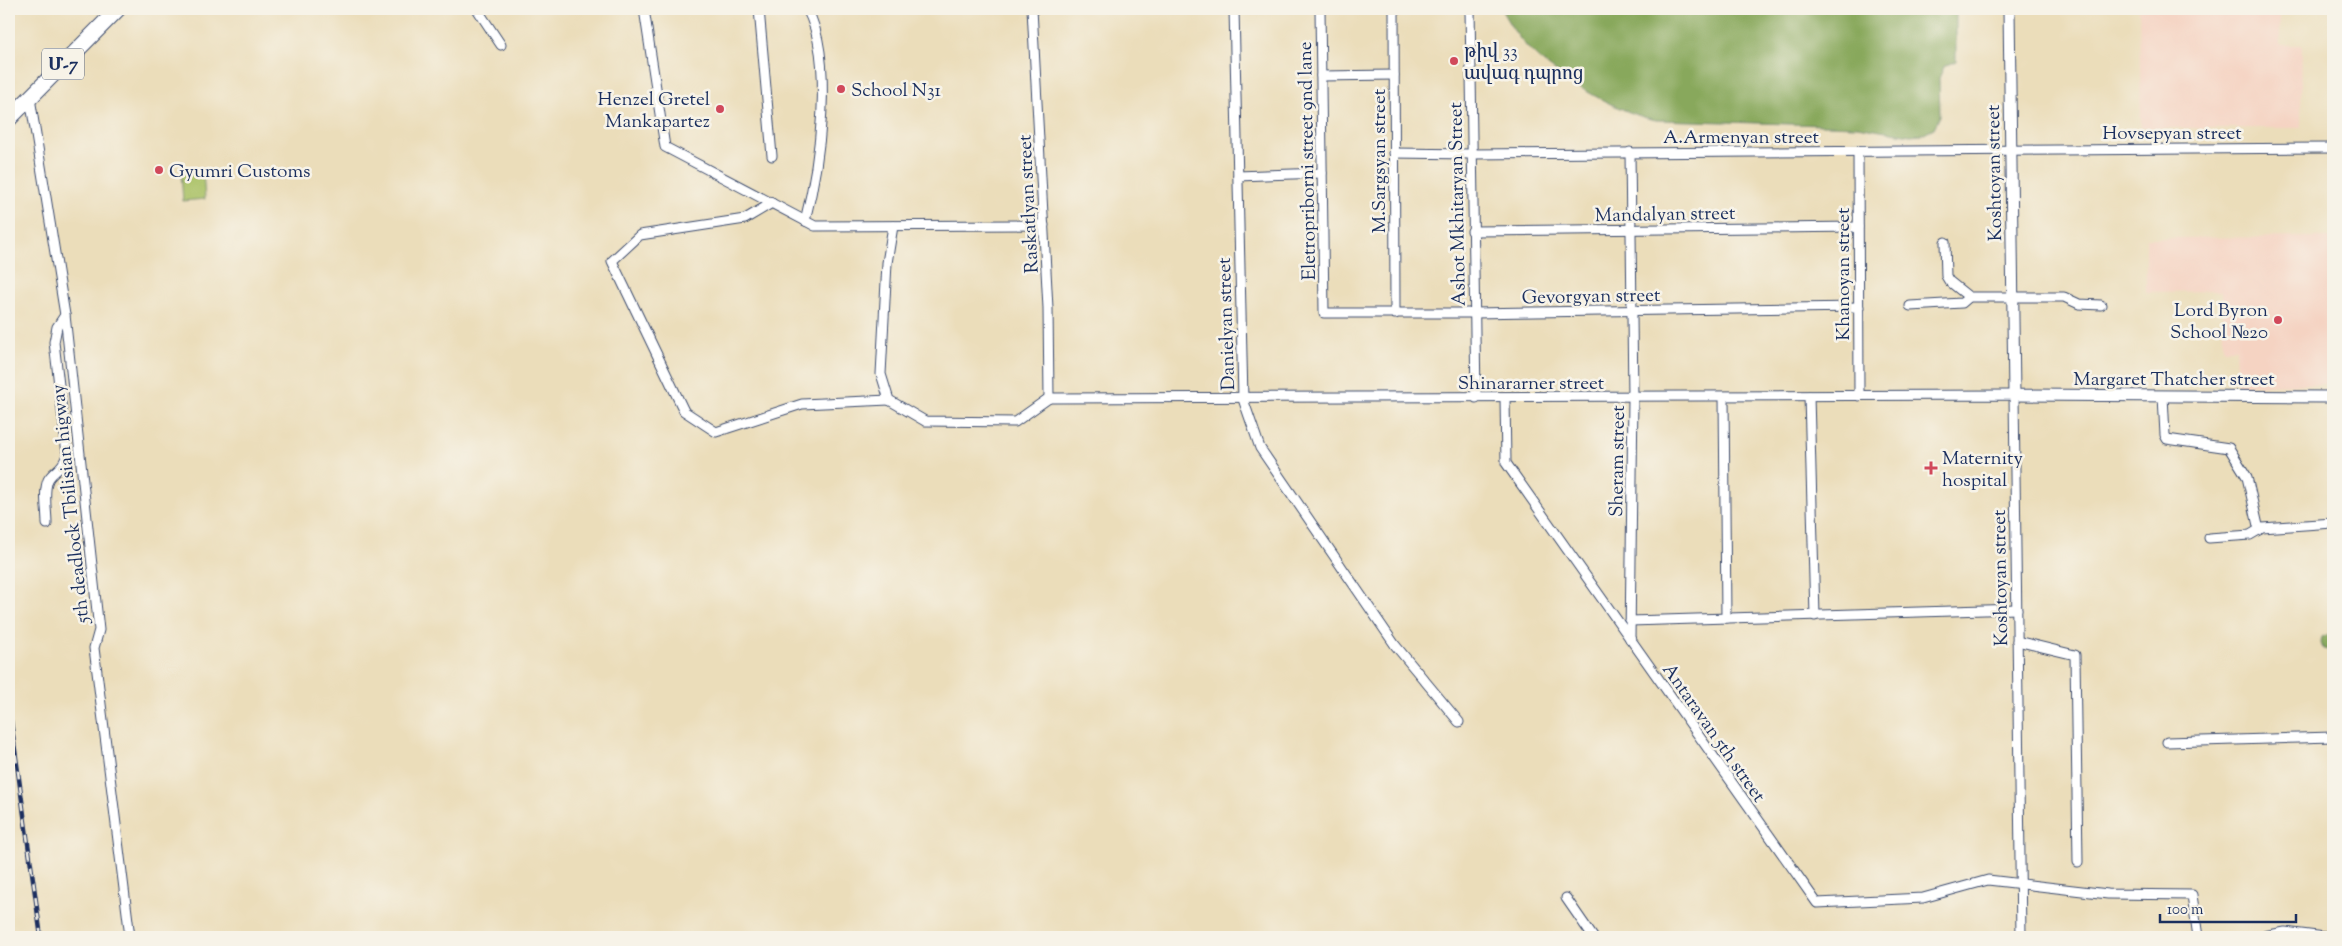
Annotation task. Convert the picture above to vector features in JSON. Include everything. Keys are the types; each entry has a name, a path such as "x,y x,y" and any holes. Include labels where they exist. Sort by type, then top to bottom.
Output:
{"highway":[{"name":"Մ-7","path":"9,119 118,9"}],"street":[{"path":"478,9 500,45"},
{"path":"644,9 665,147 815,226 1044,225"},
{"path":"759,9 772,156"},
{"path":"805,221 813,191 823,88 815,24 807,9"},
{"name":"Raskatlyan street","path":"1032,9 1048,308 1049,398"},
{"name":"Danielyan street","path":"1234,9 1244,399 1260,448 1395,646 1459,722"},
{"name":"Eletropriborni street 9nd lane","path":"1320,9 1324,313"},
{"name":"M.Sargsyan street","path":"1394,9 1395,314"},
{"name":"Ashot Mkhitaryan Street","path":"1470,9 1476,398"},
{"name":"Koshtoyan street","path":"2009,9 2021,937"},
{"path":"1321,76 1394,75"},
{"name":"5th deadlock Tbilisian higway","path":"30,98 65,315 98,630 94,648 130,937"},
{"name":"Hovsepyan street","path":"2010,149 2333,148"},
{"name":"A.Armenyan street","path":"1394,153 1858,152 2010,149"},
{"name":"Sheram street","path":"1630,152 1630,311 1633,397 1630,639"},
{"name":"Khanoyan street","path":"1858,152 1859,396"},
{"path":"1238,176 1322,173"},
{"path":"772,204 745,219 640,235 612,261 684,411 716,432 802,404 889,400 925,421 1015,422 1049,398"},
{"path":"889,400 881,374 887,263 893,226"},
{"name":"Mandalyan street","path":"1472,231 1858,227"},
{"path":"1945,242 1946,276 1949,281 1970,297 2064,297 2079,304 2101,305"},
{"path":"1910,306 1962,303 1970,297"},
{"name":"Gevorgyan street","path":"1324,313 1395,314 1859,307"},
{"path":"47,524 47,483 49,477 64,463 66,454 54,342 57,327 65,315"},
{"name":"Shinararner street","path":"1049,398 1244,399 2014,395"},
{"name":"Margaret Thatcher street","path":"2014,395 2333,397"},
{"path":"1809,396 1815,616"},
{"path":"2163,396 2165,435 2167,438 2229,448 2247,478 2259,530"},
{"path":"1724,397 1726,618"},
{"name":"Antaravan 5th street","path":"1506,398 1506,463 1816,903 1923,898 1988,880 2020,883"},
{"path":"2209,538 2250,535 2262,528 2333,523"},
{"path":"1630,621 2017,609"},
{"path":"2017,641 2075,655 2078,862"},
{"path":"2167,742 2333,737"},
{"path":"2020,883 2108,894 2192,895 2198,937"},
{"path":"1566,898 1593,937"},
{"path":"2259,937 2285,932 2324,937"}],"shaded area":[{"path":"2139,9 2280,9 2280,45 2302,45 2301,128 2141,128"},
{"name":"Lord Byron School №20","path":"2333,237 2333,384 2237,385 2236,349 2223,349 2222,291 2146,292 2146,238"}],"green space":[{"path":"1501,9 1956,9 1956,61 1944,67 1939,78 1940,116 1934,128 1922,134 1910,135 1857,126 1656,120 1626,111 1592,95 1560,75 1525,45"},
{"path":"203,171 205,199 183,201 181,173"},
{"path":"2333,632 2333,651 2323,649 2322,637"}],"railway":[{"path":"9,707 41,937"}],"place":[{"name":"թիվ 33 ավագ դպրոց","path":"1454,61"},
{"name":"School N31","path":"841,89"},
{"name":"Henzel Gretel Mankapartez","path":"720,109"},
{"name":"Gyumri Customs","path":"159,170"},
{"name":"Lord Byron School №20","path":"2278,320"},
{"name":"Maternity hospital","path":"1931,468"}]}
